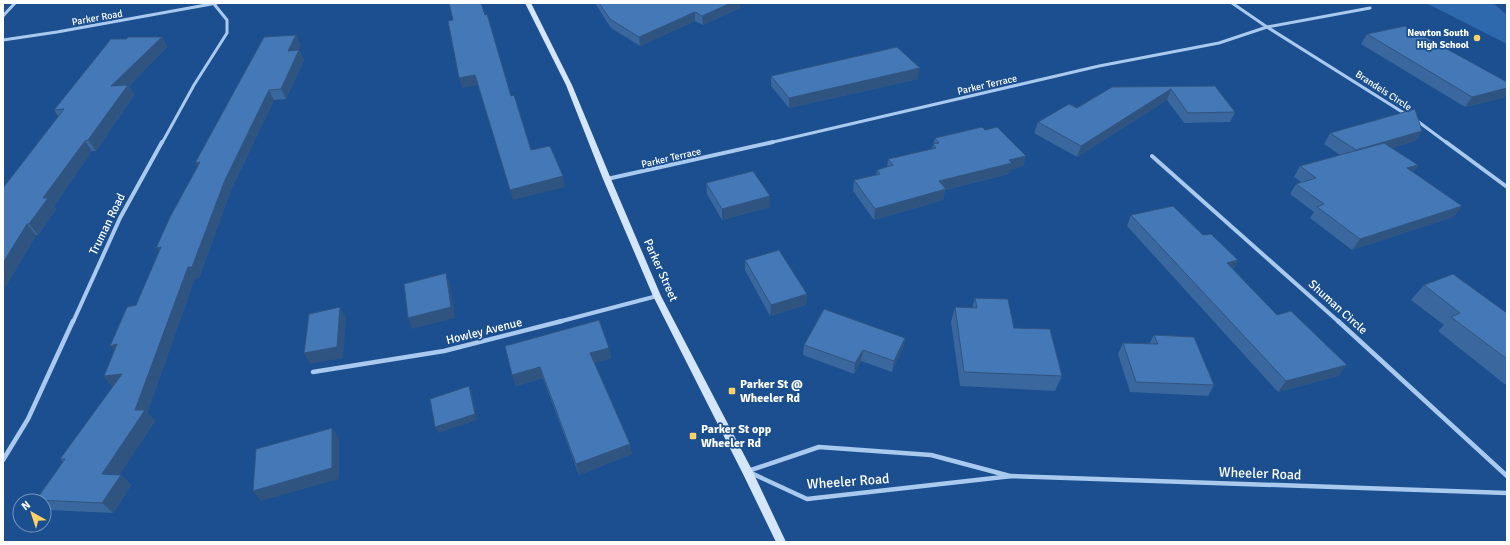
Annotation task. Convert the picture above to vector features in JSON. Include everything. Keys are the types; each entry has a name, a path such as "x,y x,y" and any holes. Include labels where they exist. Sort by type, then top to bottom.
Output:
{"main road":[{"name":"Parker Street","path":"528,3 569,85 657,296 747,471 781,542"}],"street":[{"path":"3,16 15,3"},
{"name":"Brandeis Circle","path":"1232,3 1267,27 1408,115"},
{"name":"Parker Road","path":"3,40 216,4"},
{"name":"Truman Road","path":"3,460 28,419 120,218 194,85 227,33 226,20 216,4"},
{"name":"Parker Terrace","path":"607,179 827,130 1099,66 1219,43 1267,27 1370,8"},
{"name":"Brandeis Circle","path":"1414,120 1507,187"},
{"name":"Shuman Circle","path":"1152,156 1346,328 1507,476"},
{"name":"Howley Avenue","path":"313,372 444,351 657,296"},
{"name":"Wheeler Road","path":"747,471 819,446 931,454 1012,476"},
{"name":"Wheeler Road","path":"747,471 807,499 1012,476 1507,492"}],"shaded area":[{"path":"1426,3 1493,3 1507,15 1507,44"}],"building":[{"path":"449,3 481,3 485,15 487,14 511,96 514,95 531,150 550,146 563,176 510,190 475,75 459,78 448,21 453,20"},
{"path":"599,3 731,3 702,16 695,12 639,37 610,19"},
{"path":"1405,26 1507,82 1507,88 1472,97 1367,34"},
{"path":"296,35 288,51 299,50 281,89 269,90 225,180 192,267 188,267 135,410 145,410 102,474 121,475 102,503 52,501 52,493 41,493 65,459 60,459 122,374 104,376 117,344 110,346 127,307 136,305 161,247 156,248 170,217 200,162 195,163 264,37"},
{"path":"128,37 162,37 111,86 128,85 43,198 48,198 29,224 27,224 3,263 3,188 64,109 54,110 111,39 126,39"},
{"path":"897,47 920,68 789,98 771,76"},
{"path":"1215,86 1235,112 1188,113 1171,89 1081,146 1038,122 1069,104 1077,108 1112,87"},
{"path":"1415,109 1422,131 1356,150 1330,133"},
{"path":"982,127 985,130 997,127 1026,156 1009,160 1012,163 939,181 946,189 875,209 854,180 880,174 877,170 893,165 888,159 936,148 933,144 939,143 935,138"},
{"path":"1384,143 1418,165 1407,168 1462,206 1360,239 1317,207 1324,204 1296,184 1316,178 1300,166"},
{"path":"753,171 770,196 722,209 706,183"},
{"path":"1173,206 1203,235 1211,234 1238,260 1227,263 1277,315 1291,311 1347,365 1286,381 1131,215"},
{"path":"779,250 807,294 771,305 745,260"},
{"path":"446,273 451,307 408,318 404,284"},
{"path":"1453,274 1507,313 1507,359 1451,317 1460,313 1424,285"},
{"path":"975,298 1008,299 1014,328 1050,329 1062,376 964,372 955,307 977,308"},
{"path":"340,307 337,347 304,353 309,314"},
{"path":"824,309 905,338 894,361 863,350 855,363 804,345"},
{"path":"599,320 609,348 590,353 630,444 576,464 540,367 512,375 505,346"},
{"path":"1154,335 1194,337 1214,385 1136,382 1123,343 1158,344"},
{"path":"469,386 475,414 435,427 430,399"},
{"path":"332,428 332,468 253,491 256,449"}],"place":[{"name":"Newton South High School","path":"1477,38"},
{"name":"Parker St @ Wheeler Rd","path":"732,391"},
{"name":"Parker St opp Wheeler Rd","path":"693,436"}]}
